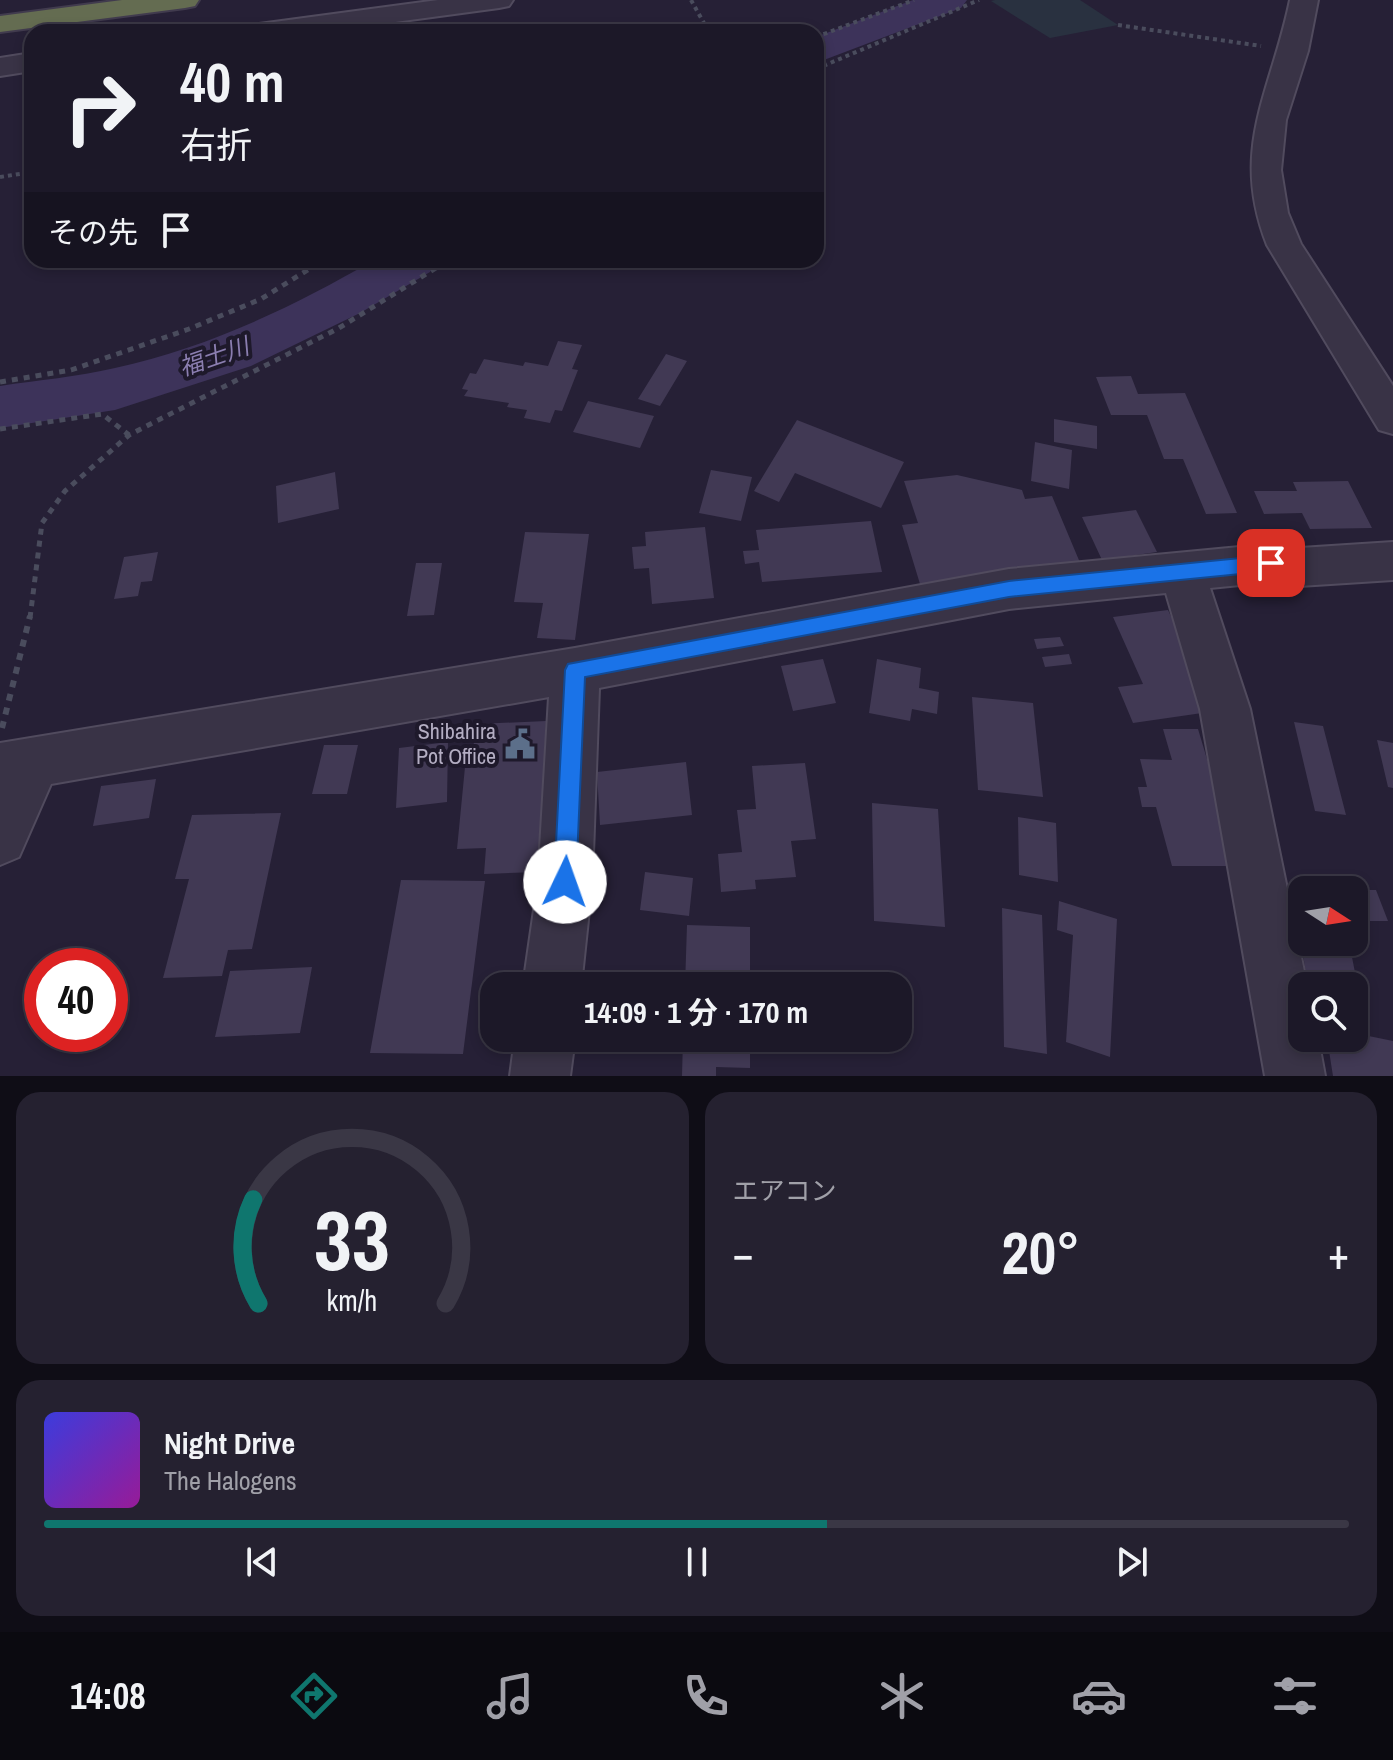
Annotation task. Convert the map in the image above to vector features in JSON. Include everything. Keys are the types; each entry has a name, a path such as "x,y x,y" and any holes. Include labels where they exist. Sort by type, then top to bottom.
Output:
{"highway":[{"path":"0,8 61,0"},
{"path":"0,24 185,0"}],"street":[{"path":"319,24 499,0"},
{"path":"1304,0 1294,51 1271,120 1265,170 1271,213 1284,245 1393,419"},
{"path":"0,67 24,63"},
{"path":"0,838 11,756 575,670 1009,589 1271,563 1284,568 1393,561"},
{"path":"1182,572 1225,709 1295,1076"},
{"path":"554,972 565,882 575,670"},
{"path":"540,1076 543,1052"}],"path":[{"path":"691,0 704,24"},
{"path":"824,34 914,0"},
{"path":"824,66 979,0"},
{"path":"1118,25 1294,51"},
{"path":"0,177 24,173"},
{"path":"0,382 71,370 189,329 261,299 310,268"},
{"path":"11,756 42,523 65,491 129,435 339,328 436,268"},
{"path":"0,429 102,414 129,435"}],"shaded area":[{"path":"1080,0 1118,25 1050,38 991,1"}],"building":[{"path":"558,341 582,345 572,369 578,370 562,411 555,410 550,423 524,418 527,410 507,407 509,403 464,396 468,390 462,389 470,373 476,374 484,359 523,366 525,362 548,366"},
{"path":"666,354 687,361 660,406 638,399"},
{"path":"1131,376 1138,394 1185,393 1237,513 1206,514 1183,459 1164,459 1147,415 1111,415 1096,377"},
{"path":"588,401 654,416 640,448 573,432"},
{"path":"1054,419 1097,426 1097,449 1054,442"},
{"path":"797,420 904,462 881,508 795,473 779,502 754,491"},
{"path":"1035,442 1072,450 1069,489 1031,481"},
{"path":"711,470 752,477 741,521 699,513"},
{"path":"335,472 339,509 278,523 276,486"},
{"path":"957,475 1022,490 1025,499 1052,496 1081,565 920,584 902,525 918,523 904,481"},
{"path":"1348,481 1372,528 1310,529 1302,513 1264,514 1254,491 1297,491 1293,482"},
{"path":"1136,510 1157,552 1102,560 1082,517"},
{"path":"871,521 882,572 762,582 759,562 745,564 743,551 759,550 756,530"},
{"path":"705,527 714,598 652,604 649,568 634,569 632,547 646,546 645,532"},
{"path":"525,532 589,534 575,640 537,638 543,603 514,602"},
{"path":"158,552 152,581 141,582 138,596 114,599 124,557"},
{"path":"416,563 442,563 434,615 407,616"},
{"path":"1168,610 1216,711 1133,723 1118,687 1143,684 1113,617"},
{"path":"1060,637 1064,646 1037,649 1034,639"},
{"path":"1069,654 1072,664 1045,667 1042,657"},
{"path":"823,659 836,703 793,711 781,666"},
{"path":"877,659 921,668 919,688 939,692 937,714 912,709 910,721 869,713"},
{"path":"972,697 1033,703 1043,797 978,790"},
{"path":"546,721 538,872 484,874 486,848 457,849 465,767 471,767 476,724"},
{"path":"1294,722 1323,726 1346,815 1315,811"},
{"path":"1163,729 1198,729 1239,866 1172,866 1156,807 1142,807 1138,787 1147,787 1140,759 1172,760"},
{"path":"1377,740 1393,743 1393,788 1388,787"},
{"path":"448,742 447,802 396,808 399,748"},
{"path":"324,745 358,745 347,794 312,794"},
{"path":"686,762 692,815 600,825 597,772"},
{"path":"805,763 816,839 791,841 796,877 755,880 756,889 721,892 718,854 742,852 737,810 756,809 752,766"},
{"path":"156,779 149,818 93,826 101,786"},
{"path":"872,803 938,809 945,927 874,921"},
{"path":"281,813 252,949 228,950 222,976 163,978 189,879 175,879 192,815"},
{"path":"1018,817 1056,823 1058,882 1019,875"},
{"path":"645,872 693,878 689,916 640,910"},
{"path":"401,880 485,881 463,1054 370,1053"},
{"path":"1368,890 1376,890 1388,921 1368,921"},
{"path":"1059,901 1117,919 1110,1057 1066,1042 1073,935 1057,930"},
{"path":"1002,908 1042,915 1047,1054 1004,1047"},
{"path":"687,925 750,927 750,972 685,972"},
{"path":"1303,956 1352,956 1355,972 1306,972"},
{"path":"312,967 300,1033 215,1037 230,971"},
{"path":"1368,1036 1393,1041 1393,1076 1333,1076 1329,1052 1368,1052"},
{"path":"683,1052 750,1052 750,1068 716,1067 716,1076 682,1076"}],"waterway":[{"name":"福士川","path":"824,48 948,0"},
{"name":"福士川","path":"0,407 115,389 194,366 306,319 399,268"}],"place":[{"name":"Shibahira Pot Office","path":"520,744"}],"route":[{"path":"565,882 575,670 1009,589 1271,563"}]}
